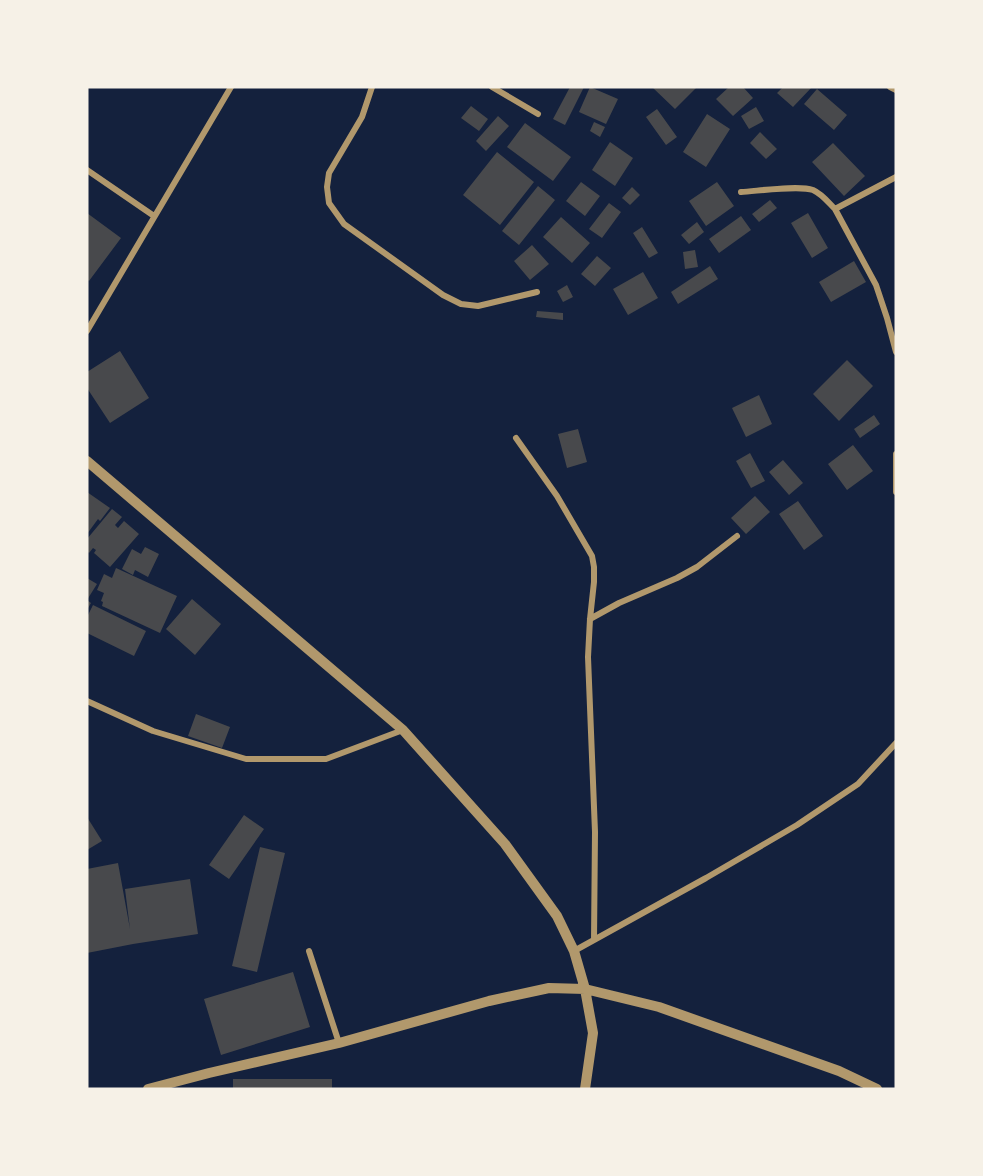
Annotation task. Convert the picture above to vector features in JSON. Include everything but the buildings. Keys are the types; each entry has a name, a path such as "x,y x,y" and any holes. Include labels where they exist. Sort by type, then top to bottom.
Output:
{"street":[{"path":"87,331 231,87"},
{"path":"372,87 362,117 329,173 327,187 329,203 344,224 443,295 461,304 478,306 537,292"},
{"path":"492,87 538,114"},
{"path":"890,87 896,90"},
{"path":"87,170 154,216"},
{"path":"835,209 896,177"},
{"path":"741,192 804,188 815,191 825,198 835,209 876,285 896,352"},
{"path":"516,438 557,495 592,556 594,567 588,657 595,832 594,940"},
{"path":"896,454 896,492"},
{"path":"87,461 403,730 505,844 557,916 574,951 585,989 593,1033 585,1089"},
{"path":"590,619 697,567 737,536"},
{"path":"87,701 153,731 246,759 326,759 403,730"},
{"path":"574,951 797,825 858,784 896,743"},
{"path":"309,951 339,1042"},
{"path":"148,1089 339,1042 489,1001 549,988 585,989 659,1007 839,1071 877,1089"}]}
